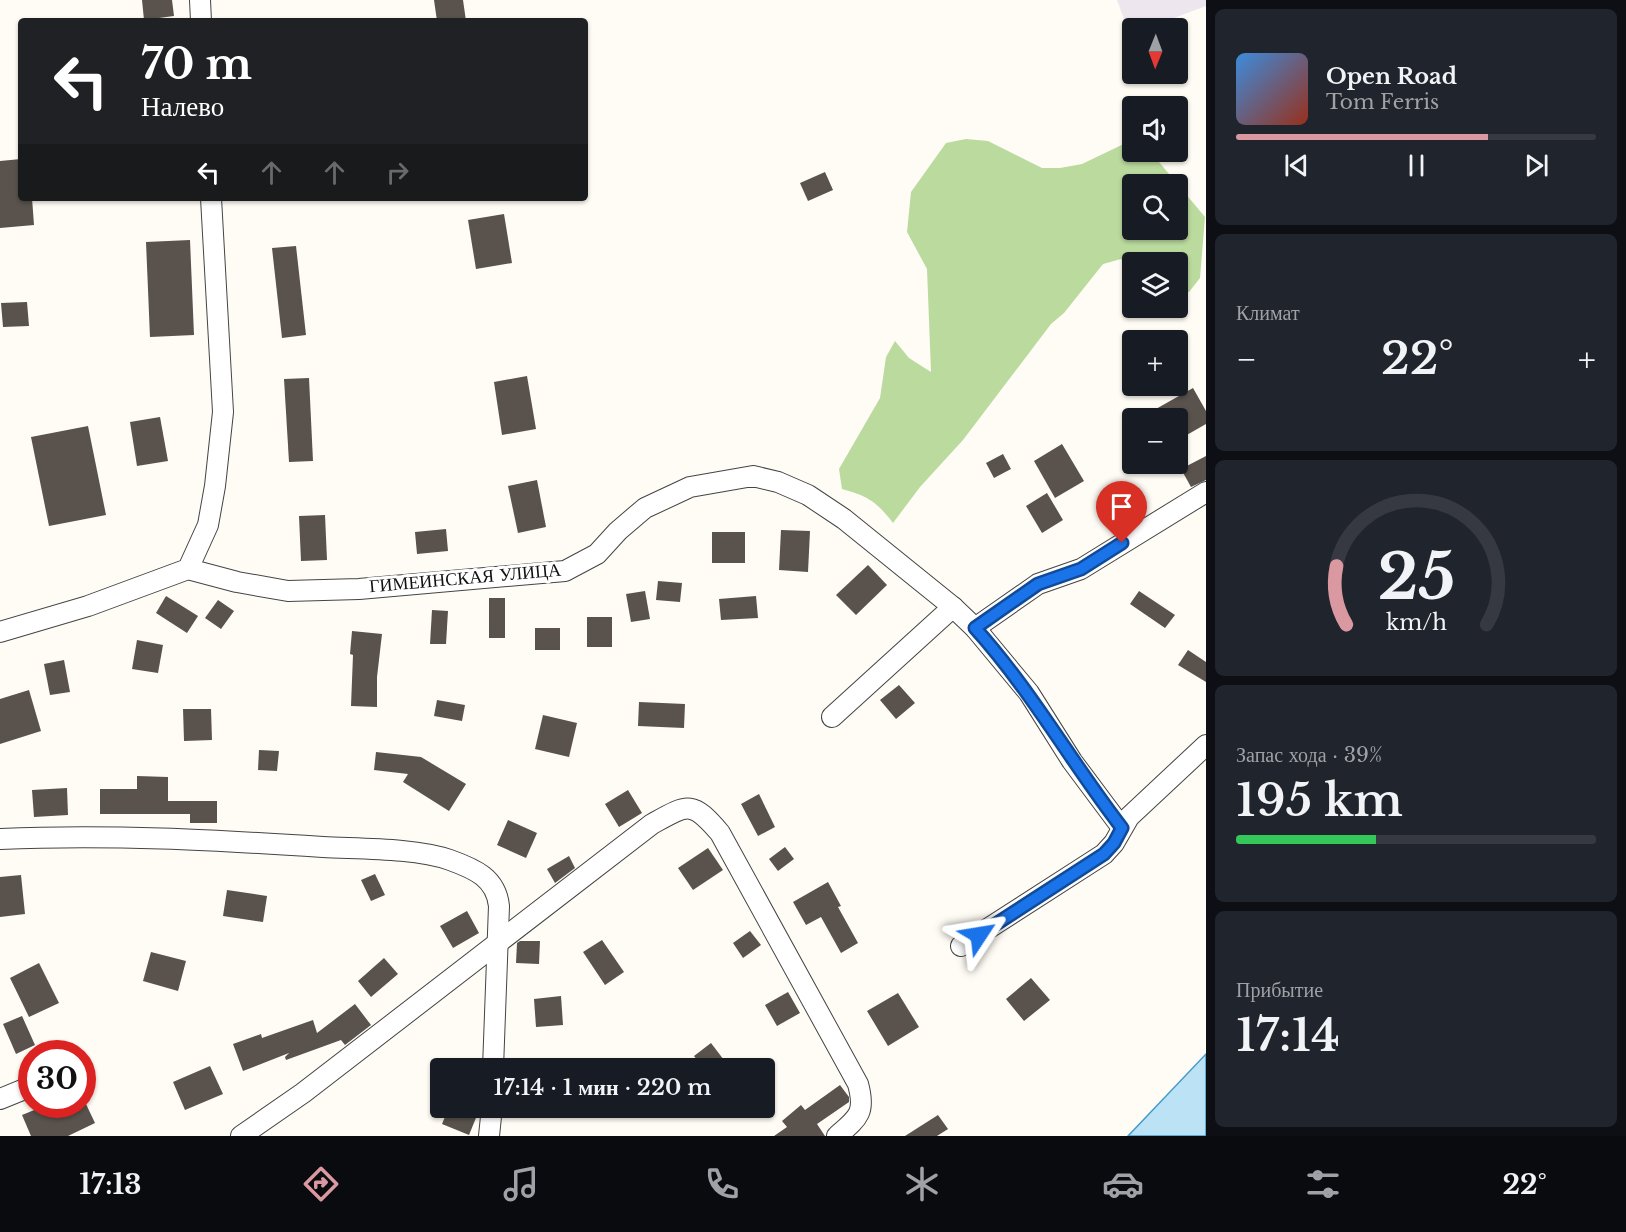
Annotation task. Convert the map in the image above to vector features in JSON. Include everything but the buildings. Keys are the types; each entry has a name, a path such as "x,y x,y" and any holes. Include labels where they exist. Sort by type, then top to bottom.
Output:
{"street":[{"path":"200,0 201,18"},
{"path":"0,632 88,606 188,568 208,525 215,486 223,412 212,201"},
{"name":"ГИМЕИНСКАЯ УЛИЦА","path":"188,568 237,582 288,591 359,589 565,571 597,554 618,531 645,508 690,487 753,476 778,482 808,495 844,519 953,607"},
{"path":"975,628 1038,584 1081,569 1206,492"},
{"path":"832,717 953,607 975,628 1029,693 1072,761 1122,828"},
{"path":"962,946 1104,854 1134,812 1206,745"},
{"path":"241,1136 303,1093 499,939 651,824 679,809 694,808 705,816 720,833 858,1084 862,1101 857,1119 837,1136"},
{"path":"0,839 75,837 202,839 407,852 448,859 471,869 492,883 498,893 499,939 493,1058"},
{"path":"0,1099 18,1092"},
{"path":"489,1136 491,1118"}],"shaded area":[{"path":"1117,0 1206,0 1206,6 1174,18 1124,18"}],"green space":[{"path":"966,139 988,141 1042,168 1082,164 1122,145 1122,162 1159,162 1169,174 1122,174 1122,240 1188,240 1188,197 1205,217 1200,278 1189,292 1188,252 1122,252 1122,260 1103,264 1064,313 1051,324 963,440 920,487 893,523 871,501 859,494 842,489 839,469 880,398 886,357 895,341 909,358 931,372 927,269 907,232 911,192 946,143"}],"water":[{"path":"1206,1054 1206,1136 1128,1136"}],"route":[{"path":"979,935 1104,854 1114,843 1122,828 1072,761 1011,668 975,628 1038,584 1081,569 1122,543"}]}
